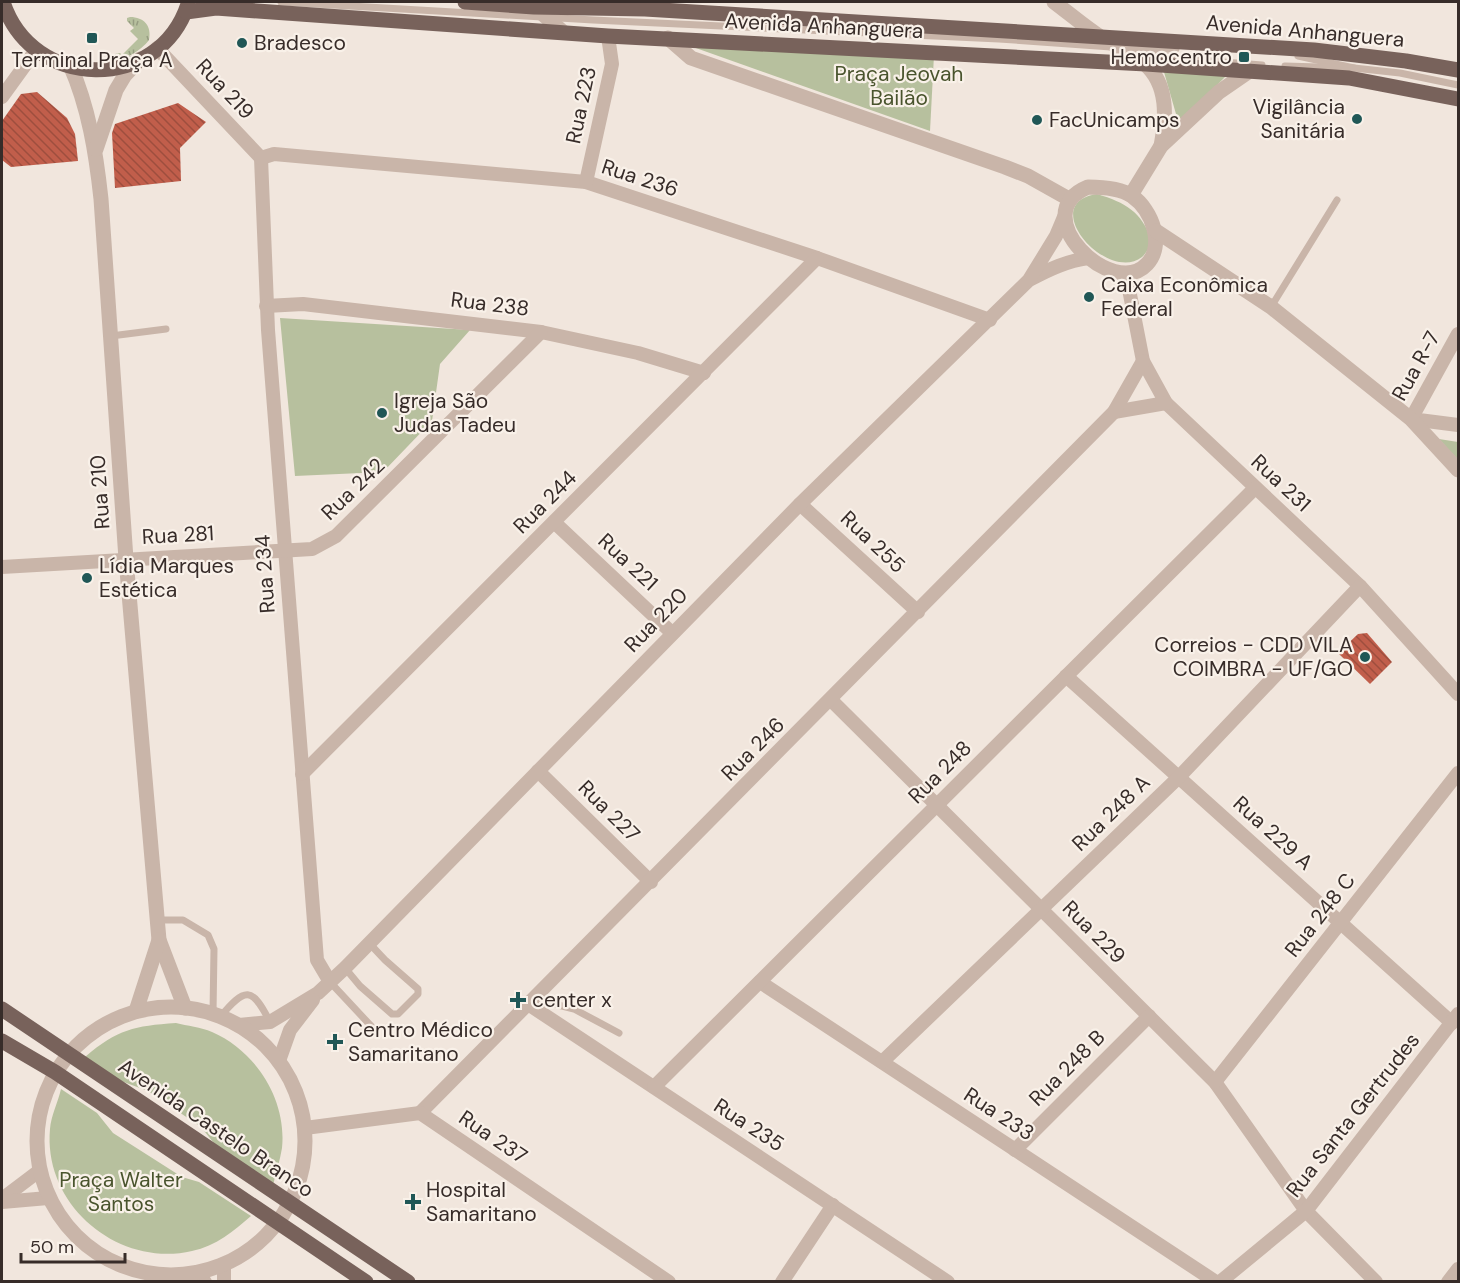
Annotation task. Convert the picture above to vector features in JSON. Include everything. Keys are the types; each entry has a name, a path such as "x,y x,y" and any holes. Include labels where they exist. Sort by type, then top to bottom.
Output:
{"main road":[{"path":"3,2 4,16 36,50 56,62 91,70 121,67 158,48 174,32 188,7"},
{"name":"Avenida Anhanguera","path":"472,2 645,5 1314,50 1458,70"},
{"name":"Avenida Anhanguera","path":"188,7 608,36 1146,64 1349,78 1458,99"},
{"name":"Avenida Castelo Branco","path":"2,1009 408,1281"},
{"name":"Avenida Castelo Branco","path":"2,1041 55,1072 366,1281"}],"street":[{"path":"1054,2 1099,36 1146,64 1156,79 1166,112 1161,147"},
{"path":"531,4 563,32"},
{"name":"Rua 223","path":"586,182 612,64 608,36"},
{"path":"668,38 691,58 1005,166 1069,199"},
{"name":"Rua 219","path":"158,48 261,158"},
{"path":"2,97 36,50"},
{"name":"Rua 210","path":"96,149 116,90 125,75 140,59"},
{"name":"Rua 210","path":"70,66 80,87 96,149 126,559 159,940 185,1008"},
{"path":"1131,195 1161,147 1219,92 1248,72"},
{"name":"Rua 236","path":"261,158 274,154 586,182 817,258 990,320"},
{"name":"Rua 234","path":"261,158 266,306 317,960 330,982"},
{"path":"1156,231 1154,251 1148,263 1140,270 1126,274 1112,272 1088,258 1074,241 1064,217 1065,207 1077,191 1088,187 1103,187 1131,195 1140,203 1156,231 1271,307 1411,419 1458,470"},
{"name":"Rua 220","path":"279,1061 290,1029 318,993 800,504 1029,280 1056,236 1064,217"},
{"name":"Rua 244","path":"302,774 817,258"},
{"name":"Rua 220","path":"1029,280 1053,267 1088,258"},
{"name":"Rua 231","path":"1126,274 1143,361 1166,403 1360,586 1453,678 1458,694"},
{"name":"Rua 238","path":"266,306 303,304 541,332 638,352 704,373"},
{"name":"Rua 242","path":"284,551 312,549 336,536 541,332"},
{"name":"Rua R-7","path":"1411,419 1458,334"},
{"name":"Rua 246","path":"420,1113 532,1007 651,882 1114,412 1143,361"},
{"path":"1114,412 1166,403"},
{"path":"1411,419 1458,425"},
{"name":"Rua 248","path":"654,1087 1255,488"},
{"name":"Rua 255","path":"800,504 918,612"},
{"name":"Rua 221","path":"554,522 672,633"},
{"name":"Rua 281","path":"2,567 284,551"},
{"name":"Rua 248 A","path":"882,1062 1179,777 1360,586"},
{"name":"Rua 229 A","path":"1066,676 1341,922 1455,1018"},
{"name":"Rua 229","path":"831,700 1215,1082 1306,1211 1376,1281"},
{"name":"Rua 227","path":"538,771 651,882"},
{"name":"Rua 248 C","path":"1215,1082 1458,773"},
{"name":"Rua 210","path":"136,1011 159,940"},
{"name":"Rua 233","path":"760,982 1218,1281"},
{"name":"Rua 220","path":"239,1025 270,1022 318,993"},
{"path":"160,1007 185,1008 217,1015 239,1025 261,1041 279,1061 297,1093 305,1128 305,1153 300,1179 290,1203 278,1222 244,1253 201,1277 143,1272 129,1275 87,1247 65,1225 48,1198 39,1171 36,1146 38,1120 44,1095 55,1072 68,1054 88,1035 111,1021 136,1011 160,1007"},
{"name":"Rua 235","path":"532,1007 948,1281"},
{"name":"Rua 248 B","path":"1015,1150 1149,1016"},
{"name":"Rua Santa Gertrudes","path":"1218,1281 1306,1211 1455,1018"},
{"path":"305,1128 420,1113"},
{"name":"Rua 237","path":"420,1113 669,1281"},
{"path":"2,1201 39,1171"},
{"path":"2,1201 48,1198"},
{"path":"782,1281 833,1205"},
{"path":"224,1264 224,1281"},
{"path":"1448,1281 1458,1269"}],"lane":[{"path":"280,2 547,18 999,39 1120,48 1198,49 1303,56 1354,68"},
{"path":"1120,48 1185,59 1290,67 1354,68 1401,73 1458,85"},
{"path":"1271,307 1337,200"},
{"path":"111,336 166,329"},
{"path":"158,920 183,920 207,935 213,949 217,1015"},
{"path":"345,968 360,986 392,1014 398,1014 418,994 418,989 369,943"},
{"path":"330,982 372,1027"},
{"path":"217,1015 241,995 250,995 260,1002 270,1022"},
{"path":"532,1007 554,1004 574,1009 619,1033"}],"green space":[{"path":"130,17 146,23 150,35 149,40 131,55 120,60 109,61 107,57 109,52 110,55 120,53 122,55 138,39 130,31 134,28 127,21"},
{"name":"Praça Jeovah Bailão","path":"693,47 934,55 930,131"},
{"path":"1164,72 1227,75 1173,129 1176,114"},
{"path":"1097,194 1124,205 1143,222 1152,241 1142,257 1128,262 1112,260 1096,251 1084,239 1075,225 1073,211 1080,200"},
{"path":"280,318 470,330 440,364 432,421 383,472 295,476"},
{"path":"1439,439 1458,442 1458,460"},
{"name":"Praça Walter Santos","path":"176,1023 208,1030 228,1040 255,1064 265,1079 274,1095 282,1130 282,1148 273,1185 217,1147 201,1127 148,1091 121,1081 85,1057 107,1040 127,1031"},
{"name":"Praça Walter Santos","path":"61,1089 97,1113 113,1133 182,1177 199,1182 251,1216 217,1242 192,1251 165,1254 138,1250 113,1240 91,1225 73,1206 59,1183 51,1157 50,1129"}],"building":[{"path":"37,92 67,118 75,134 78,161 11,167 2,160 2,121 21,94"},
{"path":"178,103 206,122 180,148 181,181 115,188 112,133 115,124"},
{"name":"Correios - CDD VILA COIMBRA - UF/GO","path":"1367,633 1392,662 1370,684 1338,653 1358,634"}],"place":[{"name":"Terminal Praça A","path":"92,38"},
{"name":"Bradesco","path":"242,43"},
{"name":"Hemocentro","path":"1244,57"},
{"name":"Vigilância Sanitária","path":"1357,119"},
{"name":"FacUnicamps","path":"1037,120"},
{"name":"Caixa Econômica Federal","path":"1089,297"},
{"name":"Igreja São Judas Tadeu","path":"382,413"},
{"name":"Lídia Marques Estética","path":"87,578"},
{"name":"Correios - CDD VILA COIMBRA - UF/GO","path":"1365,657"},
{"name":"center x","path":"518,1000"},
{"name":"Centro Médico Samaritano","path":"335,1042"},
{"name":"Hospital Samaritano","path":"413,1202"}]}
